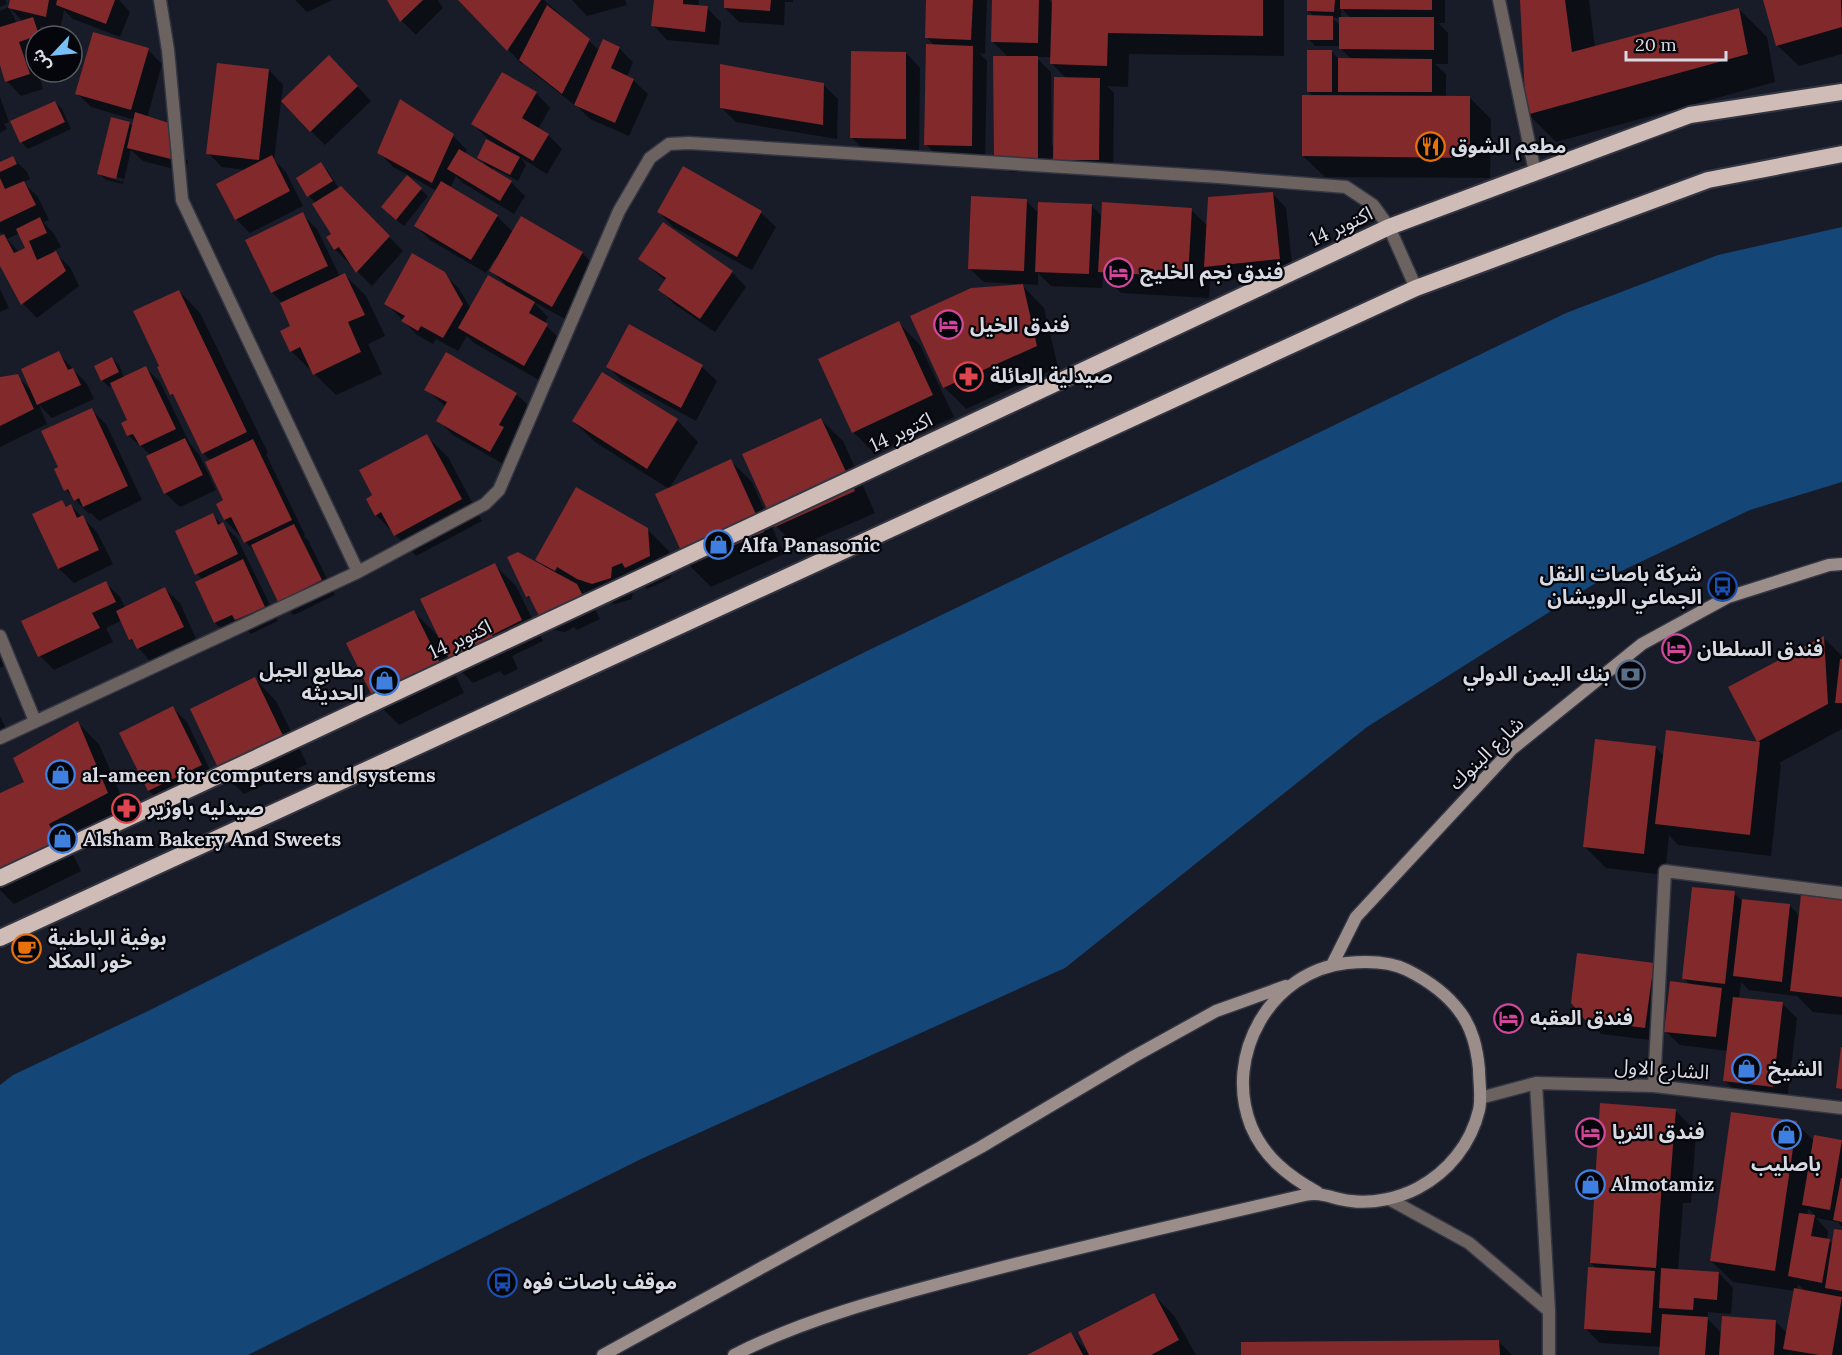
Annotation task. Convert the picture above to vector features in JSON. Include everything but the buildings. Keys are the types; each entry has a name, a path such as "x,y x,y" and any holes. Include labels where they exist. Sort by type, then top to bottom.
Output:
{"highway":[{"name":"14 اكتوبر","path":"0,878 1389,226 1690,115 1842,92"},
{"path":"0,939 1416,288 1708,180 1842,154"}],"main road":[{"name":"شارع البنوك","path":"1332,965 1356,917 1512,749 1642,644 1728,597 1829,565 1842,564"},
{"path":"603,1355 981,1147 1216,1011 1293,983 1312,972 1332,965 1368,961 1404,968 1436,987 1461,1013 1477,1046 1479,1110 1470,1135 1456,1158 1437,1177 1414,1190 1389,1199 1352,1202 1317,1192 1289,1176 1266,1153 1251,1126 1243,1094 1244,1063 1252,1032 1269,1005 1293,983"},
{"path":"734,1355 819,1319 936,1285 1111,1239 1317,1192"}],"street":[{"path":"160,0 168,50 182,200 358,573"},
{"path":"1499,0 1535,172"},
{"path":"0,738 358,573 485,504 499,490 619,211 650,158 669,144 689,143 1346,187 1373,205 1389,226 1416,288"},
{"path":"0,636 35,721"},
{"path":"1654,1086 1665,871 1842,893"},
{"path":"1536,1083 1550,1355"},
{"name":"الشارع الاول","path":"1480,1098 1536,1083 1654,1086 1842,1108"},
{"path":"1389,1199 1469,1243 1549,1311"}],"water":[{"path":"1842,227 1842,482 1750,510 1594,584 1367,727 1065,968 641,1159 248,1355 0,1355 0,1085 13,1075 146,1012 867,651 1566,313 1718,255"}],"place":[{"name":"مطعم الشوق","path":"1430,146"},
{"name":"فندق نجم الخليج","path":"1119,272"},
{"name":"فندق الخيل","path":"949,325"},
{"name":"صيدلية العائلة","path":"969,376"},
{"name":"Alfa Panasonic","path":"719,545"},
{"name":"شركة باصات النقل الجماعي الرويشان","path":"1723,586"},
{"name":"فندق السلطان","path":"1676,649"},
{"name":"بنك اليمن الدولي","path":"1631,674"},
{"name":"مطابع الجيل الحديثه","path":"385,681"},
{"name":"al-ameen for computers and systems","path":"61,775"},
{"name":"صيدليه باوزير","path":"127,808"},
{"name":"Alsham Bakery And Sweets","path":"62,839"},
{"name":"بوفية الباطنية خور المكلا","path":"27,949"},
{"name":"فندق العقبه","path":"1509,1018"},
{"name":"الشيخ","path":"1747,1069"},
{"name":"فندق الثريا","path":"1591,1132"},
{"name":"باصليب","path":"1786,1134"},
{"name":"Almotamiz","path":"1590,1184"},
{"name":"موقف باصات فوه","path":"502,1282"}]}
